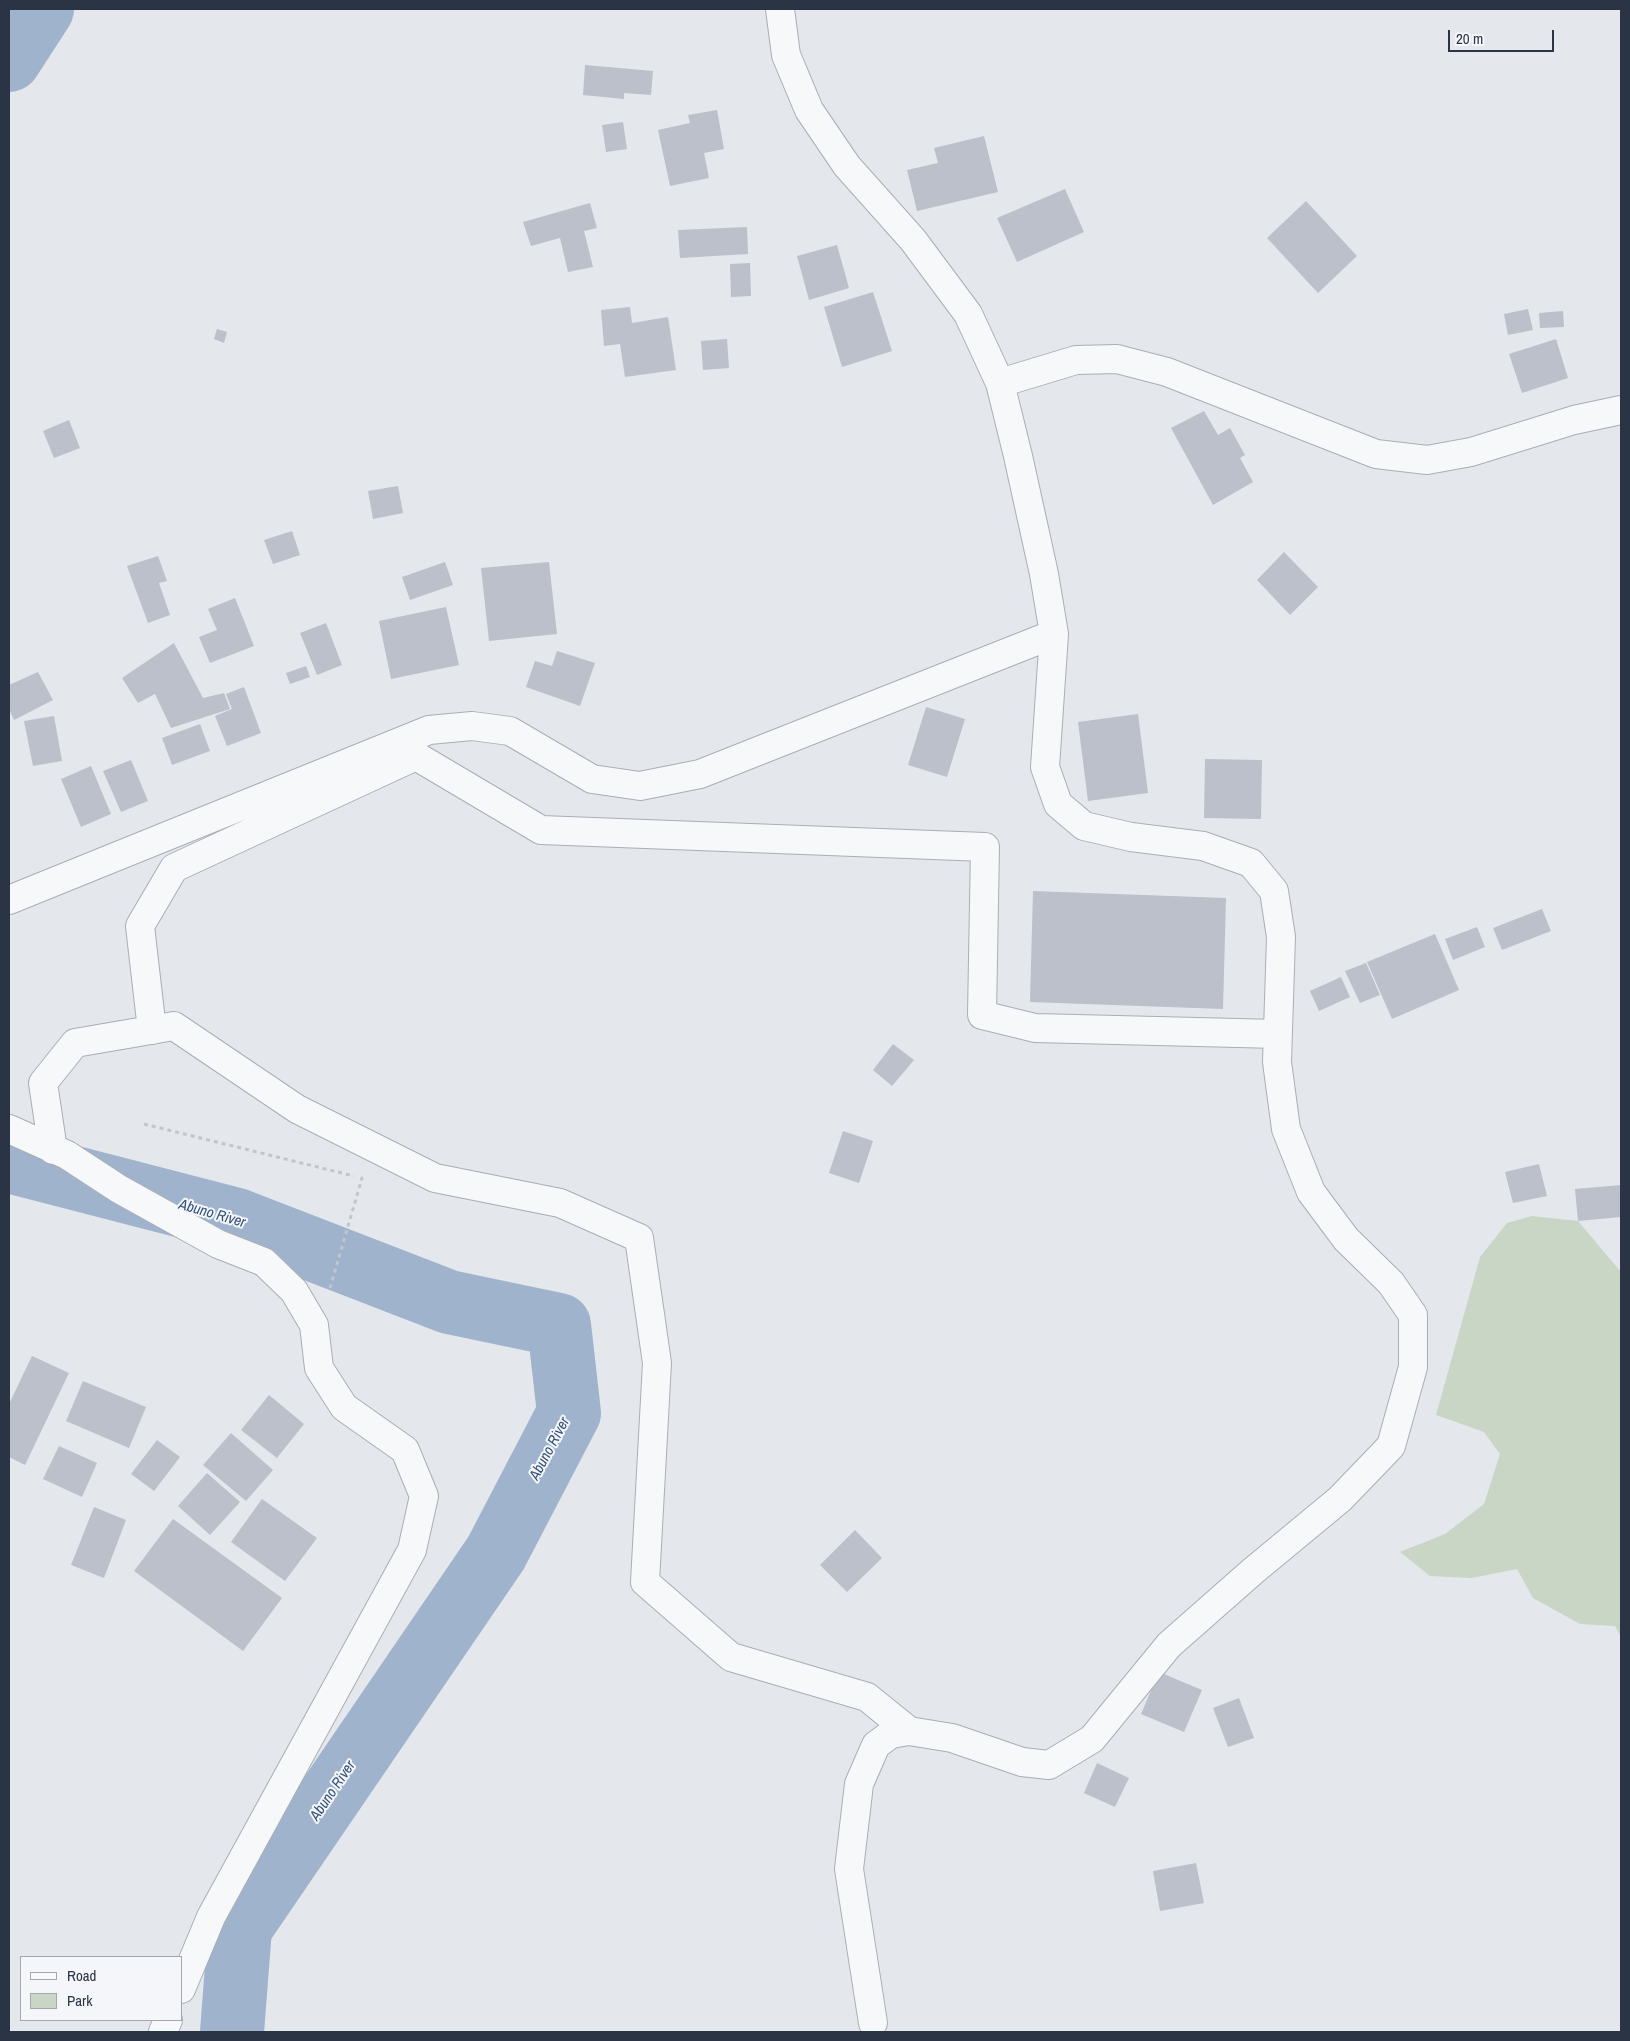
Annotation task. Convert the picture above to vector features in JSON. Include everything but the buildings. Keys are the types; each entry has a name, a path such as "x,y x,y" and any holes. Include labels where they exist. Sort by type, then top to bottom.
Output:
{"street":[{"path":"780,9 786,55 809,110 847,166 913,240 963,308 1000,383 1044,574 1054,634 1045,767 1058,804 1084,826 1131,837 1203,846 1251,863 1274,891 1281,937 1277,1062 1286,1129 1311,1192 1346,1239 1391,1283 1413,1315 1413,1367 1390,1446 1340,1498 1253,1571 1169,1646 1092,1739 1049,1765 1022,1762 952,1738 909,1731 891,1734 876,1745 859,1784 849,1870 873,2023"},
{"path":"1000,383 1076,360 1117,359 1168,372 1376,454 1427,460 1471,452 1574,420 1621,410"},
{"path":"9,900 429,730 472,726 510,731 592,778 640,786 700,774 1054,634"},
{"path":"152,1030 140,926 174,868 416,756 541,830 985,848 982,1015 1035,1028 1278,1034"},
{"path":"53,1150 43,1083 75,1043 174,1026 297,1109 436,1178 560,1203 639,1238 657,1363 645,1582 731,1657 867,1697 909,1731"},
{"path":"9,1129 67,1156 119,1189 218,1244 264,1262 294,1291 314,1325 319,1368 344,1407 405,1450 424,1496 412,1550 211,1917 182,1987"}],"path":[{"path":"144,1124 362,1178 332,1283"}],"green space":[{"path":"1532,1216 1578,1221 1621,1272 1621,1637 1615,1626 1580,1624 1533,1598 1517,1569 1472,1578 1430,1576 1400,1552 1445,1534 1484,1504 1500,1454 1484,1432 1436,1415 1480,1257 1507,1223"}],"waterway":[{"name":"Abuno River","path":"9,60 42,9"},
{"name":"Abuno River","path":"9,1161 237,1220 449,1302 559,1325 569,1413 496,1553 240,1928 232,2032"}]}
